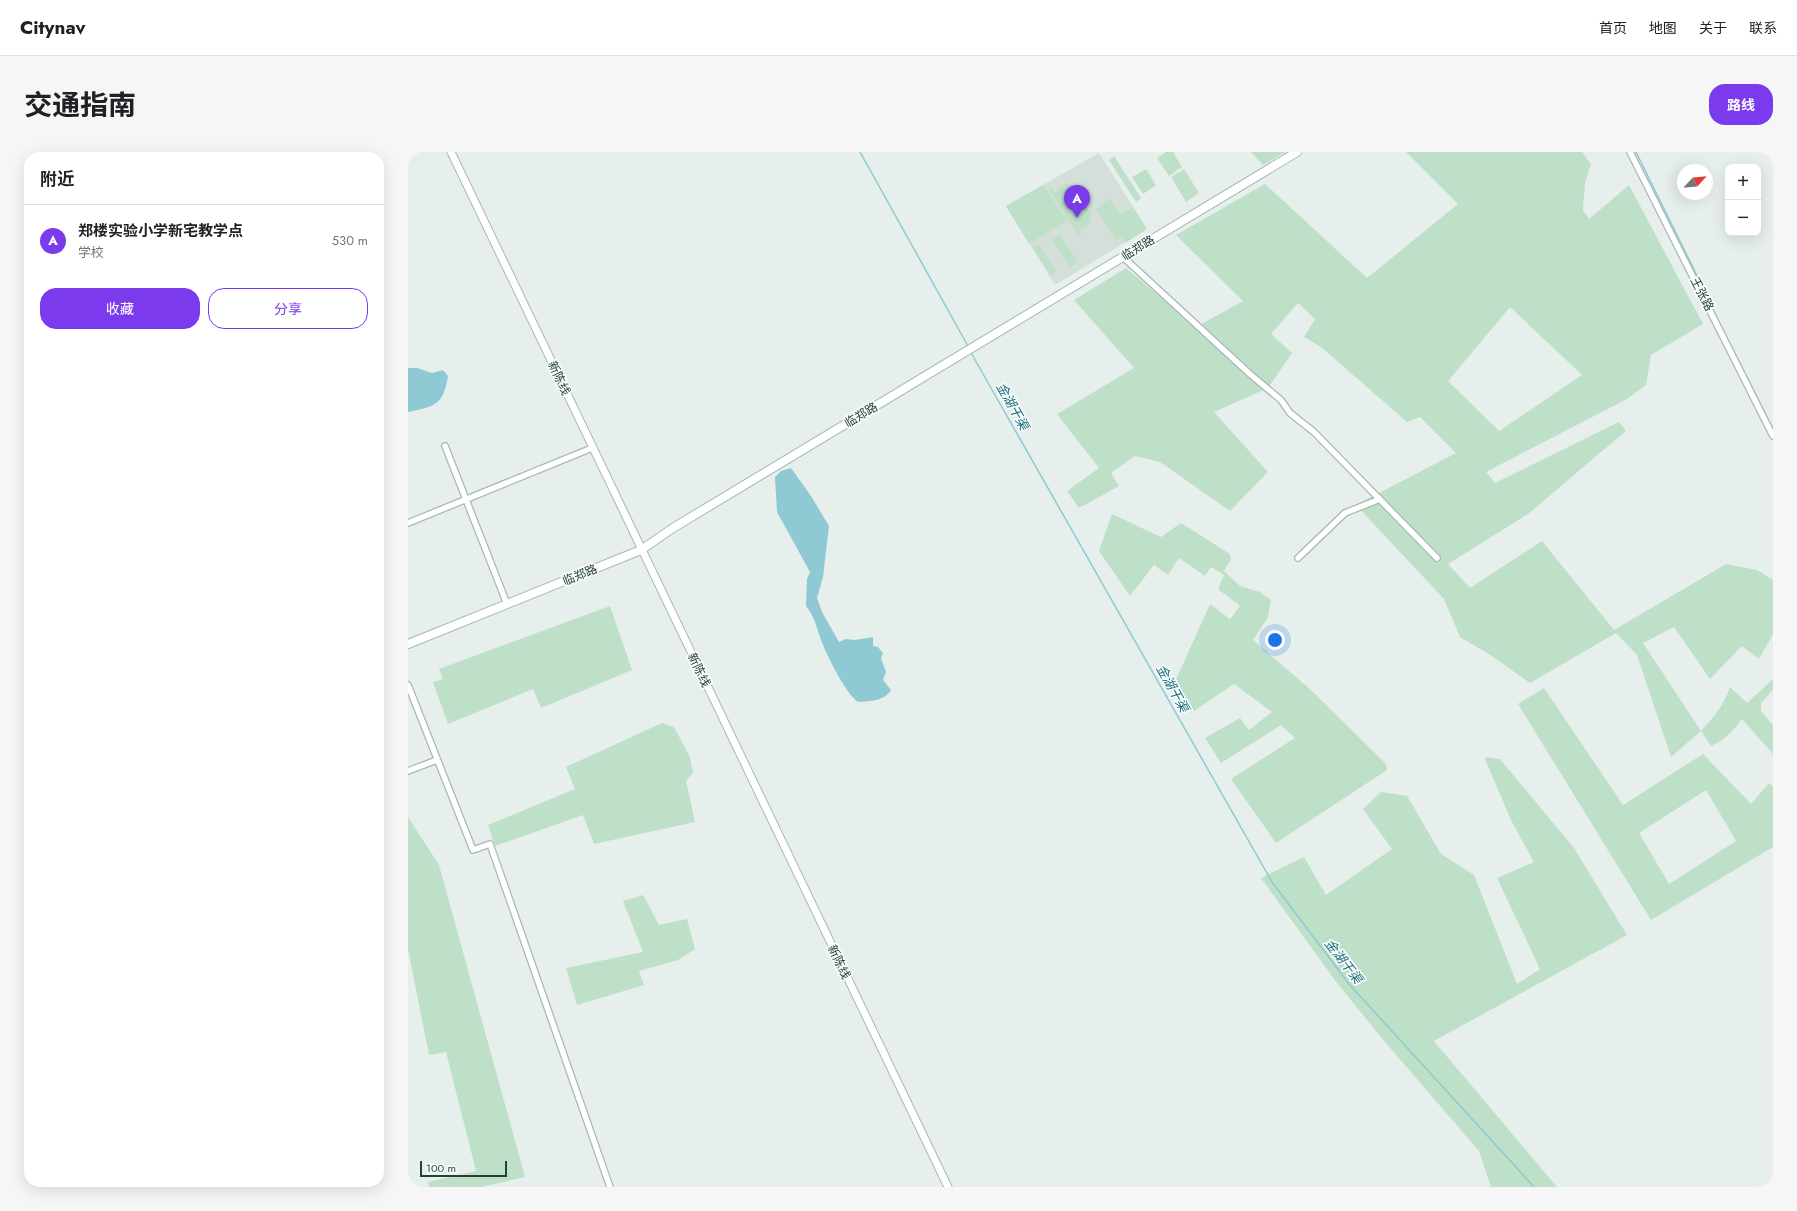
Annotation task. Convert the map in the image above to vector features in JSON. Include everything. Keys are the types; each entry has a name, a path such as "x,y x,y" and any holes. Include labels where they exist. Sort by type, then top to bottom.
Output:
{"main road":[{"name":"临郑路","path":"408,644 641,550 674,528 1297,152"}],"street":[{"name":"新陈线","path":"451,152 948,1187"},
{"name":"王张路","path":"1630,152 1773,436"},
{"path":"1123,257 1251,375 1281,400 1290,413 1314,432 1437,558"},
{"path":"445,446 507,604"},
{"path":"408,523 592,448"},
{"path":"1298,558 1345,513 1380,499"},
{"path":"408,685 473,850 490,844 610,1187"},
{"path":"408,771 437,760"}],"shaded area":[{"path":"1099,153 1147,229 1055,285 1006,206"}],"green space":[{"path":"1166,152 1173,152 1182,167 1169,176 1157,158"},
{"path":"1251,152 1286,152 1263,165"},
{"path":"1406,152 1582,152 1591,164 1585,183 1583,210 1589,219 1629,185 1703,324 1651,355 1646,385 1627,399 1486,472 1495,483 1619,422 1626,431 1528,514 1448,564 1470,588 1542,541 1614,630 1726,564 1757,570 1773,580 1773,634 1759,659 1742,646 1710,679 1674,627 1643,643 1701,731 1671,757 1637,655 1616,633 1530,683 1492,656 1460,637 1444,599 1356,505 1456,453 1420,417 1407,422 1321,347 1304,337 1315,319 1298,303 1271,334 1292,353 1268,388 1214,412 1268,472 1230,511 1160,462 1135,456 1111,473 1119,486 1079,508 1067,491 1099,468 1057,414 1134,368 1074,300 1126,268 1196,327 1243,301 1176,235 1265,184 1367,278 1458,204","holes":["1510,307 1582,375 1499,431 1448,381"]},
{"path":"1114,156 1141,198 1136,202 1109,160"},
{"path":"1146,169 1156,185 1143,194 1132,177"},
{"path":"1184,169 1199,193 1186,202 1171,177"},
{"path":"1067,184 1072,185 1091,214 1089,224 1084,228 1079,229 1082,234 1079,235 1048,189 1051,187 1055,193 1059,187"},
{"path":"1043,185 1067,220 1029,244 1006,206"},
{"path":"1110,198 1121,215 1133,207 1147,229 1125,243 1121,237 1116,240 1096,209"},
{"path":"1060,235 1078,262 1070,267 1052,240"},
{"path":"1039,244 1056,271 1051,276 1033,248"},
{"path":"1112,514 1161,537 1181,523 1230,554 1231,559 1224,571 1240,586 1260,592 1271,600 1268,617 1253,640 1311,690 1386,764 1387,770 1276,843 1231,779 1295,738 1281,725 1221,763 1205,738 1240,718 1249,730 1272,712 1234,684 1194,711 1174,684 1210,604 1230,619 1240,606 1218,589 1224,575 1211,567 1205,576 1179,558 1168,575 1154,565 1130,596 1099,551"},
{"path":"610,606 632,670 541,708 533,689 448,724 433,682 443,679 439,669"},
{"path":"1773,679 1773,690 1761,703 1761,711 1773,725 1773,754 1742,719 1728,735 1711,746 1701,731 1725,700 1730,687 1747,703"},
{"path":"1544,688 1623,805 1703,754 1751,804 1769,783 1773,787 1773,847 1651,920 1518,704","holes":["1706,790 1736,841 1669,884 1639,833"]},
{"path":"662,723 674,727 690,757 693,773 686,781 695,822 594,844 583,815 495,846 488,825 575,789 566,767"},
{"path":"1484,757 1500,759 1574,848 1627,935 1434,1041 1557,1187 1491,1187 1479,1151 1385,1042 1337,983 1261,878 1304,857 1326,895 1392,849 1363,809 1381,792 1407,796 1441,854 1474,875 1517,984 1540,969 1497,878 1534,862 1511,820"},
{"path":"408,817 439,865 525,1177 481,1187 429,1187 428,1182 476,1171 446,1052 429,1055 408,949"},
{"path":"643,895 659,925 687,919 695,949 678,960 639,971 644,985 577,1005 566,968 643,952 623,901"}],"water":[{"path":"408,368 417,368 432,373 443,370 448,376 443,393 436,403 425,408 408,412"},
{"path":"791,468 811,496 829,526 823,577 817,598 822,612 839,642 846,639 855,640 873,637 873,646 878,647 883,653 881,658 886,672 883,680 891,690 888,694 881,698 872,701 858,702 848,691 823,645 814,620 806,606 807,579 810,572 777,512 775,477 781,471"}],"waterway":[{"name":"金湖干渠","path":"860,152 968,346"},
{"path":"1636,152 1710,302"},
{"name":"金湖干渠","path":"970,351 1272,882 1349,984 1534,1187"}],"place":[{"name":"郑楼实验小学新宅教学点","path":"1077,218"}]}
